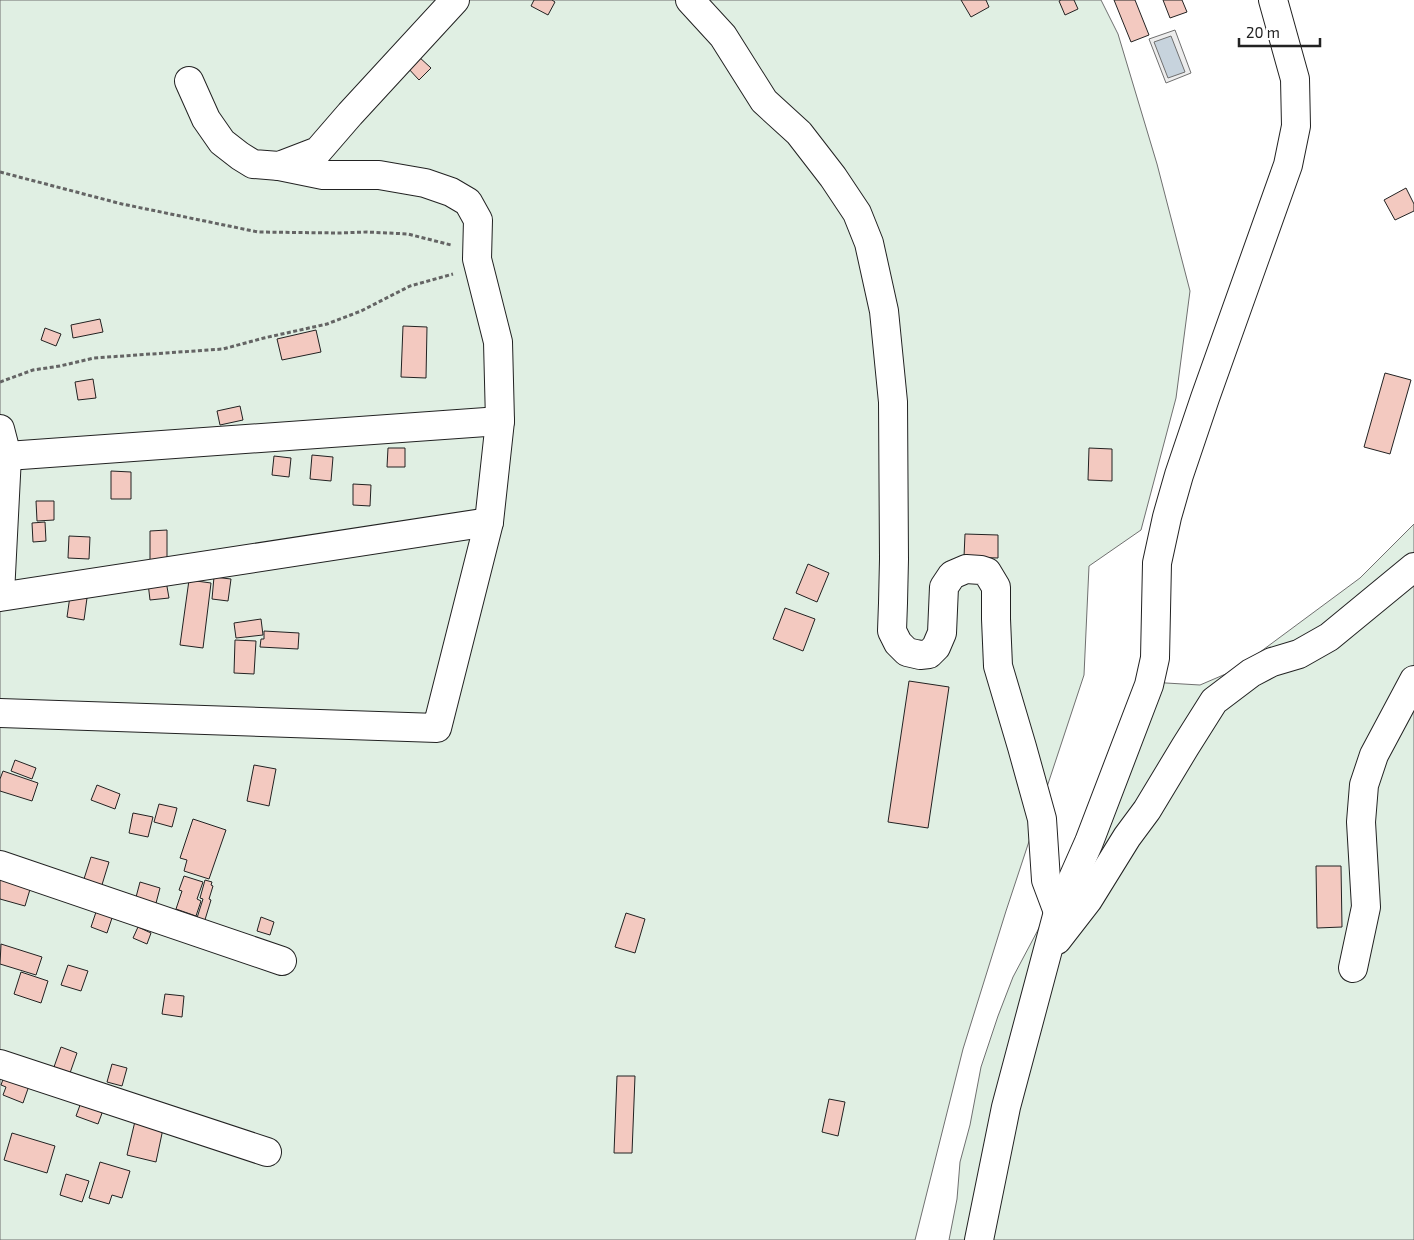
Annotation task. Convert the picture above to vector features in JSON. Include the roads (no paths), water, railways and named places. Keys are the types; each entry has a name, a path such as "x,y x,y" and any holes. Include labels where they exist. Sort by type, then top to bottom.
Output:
{"street":[{"path":"279,166 318,151 455,0"},
{"path":"690,0 723,36 764,102 799,133 833,177 857,213 869,243 884,311 893,402 894,577 892,631 898,643 907,652 920,655 929,654 936,647 942,633 944,587 952,575 966,569 981,570 987,572 996,587 998,666 1042,819 1046,880 1058,912"},
{"path":"979,1240 1006,1107 1058,912 1089,842 1149,685 1155,658 1157,563 1179,475 1288,165 1296,126 1295,80 1273,0"},
{"path":"0,712 437,728 489,522 500,421 498,342 477,259 478,220 468,202 451,192 425,183 379,175 323,175 279,166 253,164 222,142 206,119 188,81"},
{"path":"6,456 500,421"},
{"path":"0,429 6,456 0,595 489,522"},
{"path":"1047,953 1088,900 1127,837 1147,810 1214,701 1251,673 1272,662 1299,654 1328,637 1414,567"},
{"path":"1353,968 1366,907 1361,822 1364,785 1374,755 1414,680"},
{"path":"0,865 282,961"},
{"path":"0,1064 267,1152"}]}
